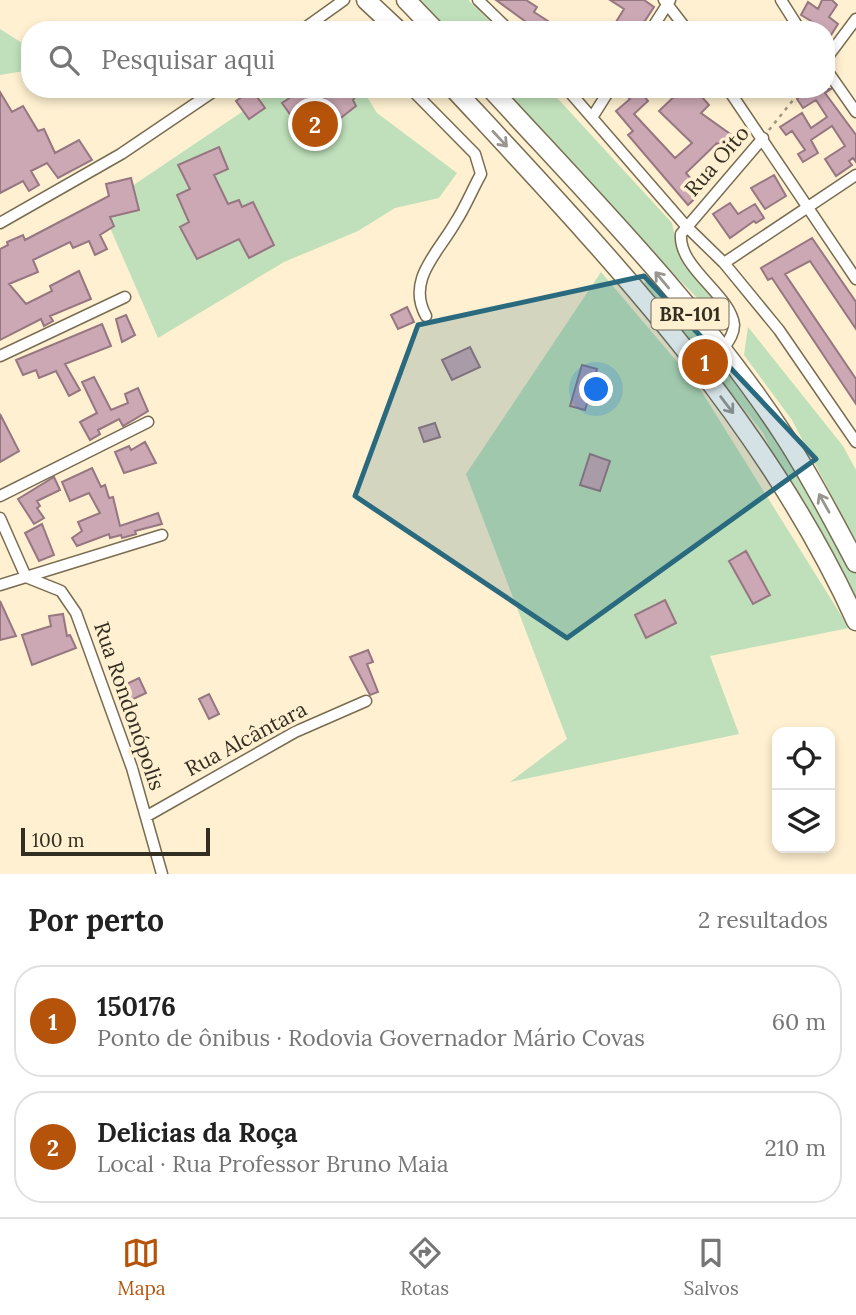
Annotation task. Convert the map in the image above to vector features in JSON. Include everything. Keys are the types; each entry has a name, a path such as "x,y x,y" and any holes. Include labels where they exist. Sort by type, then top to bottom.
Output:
{"highway":[{"path":"366,0 388,21"},
{"path":"408,1 427,21"},
{"name":"BR-101","path":"462,98 537,178 692,358 753,439 790,496 856,621"},
{"name":"BR-101","path":"499,98 646,261 722,351 783,434 856,564"}],"street":[{"path":"315,21 344,0"},
{"path":"478,0 500,21"},
{"path":"780,0 794,21"},
{"path":"656,21 668,1 681,21"},
{"path":"835,47 856,19"},
{"path":"835,82 856,112"},
{"path":"0,223 121,153 203,98"},
{"path":"420,98 475,154 481,174 456,222 424,271 418,290 420,305 426,316"},
{"path":"576,98 686,226 724,264 779,330 856,442"},
{"path":"593,116 604,98"},
{"path":"735,98 856,279"},
{"name":"Rua Oito","path":"686,226 763,138"},
{"path":"724,264 856,175"},
{"path":"686,226 681,234 682,245 730,314 733,334 722,351"},
{"path":"0,356 125,297"},
{"path":"0,496 148,422"},
{"path":"0,518 26,577"},
{"path":"0,585 162,535"},
{"name":"Rua Rondonópolis","path":"26,577 61,591 71,601 147,816 162,874"},
{"name":"Rua Alcântara","path":"147,816 295,733 366,701"}],"path":[{"name":"Rua Oito","path":"763,138 795,98"}],"highlighted area":[{"path":"644,276 816,459 567,638 355,496 418,325"}],"green space":[{"path":"408,0 468,0 490,21 427,21"},
{"path":"0,29 21,42 21,72 0,75"},
{"path":"263,98 368,98 377,113 457,173 439,198 395,208 358,231 284,262 158,338 101,207"},
{"path":"499,98 557,98 672,223 678,251 726,318 727,328"},
{"path":"601,272 700,389 849,628 710,656 739,734 510,782 567,739 466,474"},
{"path":"667,273 777,425 856,568 856,627 763,433 644,283"},
{"path":"748,327 843,446 856,470 856,542 792,420 744,355"}],"building":[{"path":"496,0 526,0 537,7 534,12 548,21 525,21"},
{"path":"610,0 644,0 654,7 645,21 617,21 624,9"},
{"path":"822,0 832,0 837,5 829,17 834,21 811,21 801,15 808,2 818,9"},
{"path":"0,92 12,112 23,106 38,131 44,129 55,153 79,140 92,160 58,178 47,163 31,171 39,185 29,191 23,181 0,193"},
{"path":"240,98 258,98 265,108 249,119 236,101"},
{"path":"290,98 317,98 320,102 325,98 354,98 356,106 310,142 282,103"},
{"path":"646,98 648,101 634,114 675,158 692,143 659,111 673,98 703,98 709,105 701,113 733,136 724,148 717,143 686,173 702,192 688,205 628,135 633,131 616,111 630,99"},
{"path":"829,98 856,135 856,162 853,158 849,161 852,165 836,176 825,159 845,146 832,126 811,140 818,153 803,162 798,154 805,150 792,131 786,135 780,127 802,113 811,128 827,117 816,100 803,108 797,99"},
{"path":"219,147 228,169 214,175 228,204 239,200 242,207 253,202 274,245 249,258 239,239 197,259 180,227 189,222 177,195 190,189 178,165"},
{"path":"774,175 786,196 765,209 751,188"},
{"path":"131,178 139,210 110,217 114,226 100,235 107,249 95,255 89,241 73,248 70,242 33,260 38,272 9,284 26,304 52,291 50,286 79,271 91,299 50,316 53,321 44,326 41,319 0,340 0,249 8,245 7,242 23,235 25,240 109,196 106,184"},
{"path":"730,203 738,214 755,204 764,218 756,223 754,221 730,238 713,214"},
{"path":"812,238 856,302 856,329 810,261 785,274 856,379 856,404 772,278 768,280 761,268"},
{"path":"407,307 414,322 398,329 391,315"},
{"path":"126,315 135,335 122,342 116,319"},
{"path":"102,324 111,346 65,364 80,390 69,396 56,371 39,378 36,370 23,375 16,360"},
{"path":"470,347 480,367 452,380 442,360"},
{"path":"582,365 597,369 585,410 570,406"},
{"path":"94,377 111,410 128,403 125,394 138,388 148,411 123,426 119,419 98,430 100,434 90,440 80,422 97,413 82,382"},
{"path":"0,414 19,451 0,462"},
{"path":"435,423 440,437 424,442 419,428"},
{"path":"145,442 156,463 124,473 115,452 129,446 131,450"},
{"path":"590,454 610,461 600,491 580,485"},
{"path":"92,468 101,487 105,485 109,498 113,497 120,526 158,513 162,524 135,531 136,534 122,538 121,535 110,538 109,534 77,546 72,538 82,531 78,522 100,513 89,493 70,501 62,482"},
{"path":"54,477 60,490 37,501 40,506 37,508 44,518 34,524 18,499"},
{"path":"42,524 54,555 39,561 25,533"},
{"path":"746,551 770,595 753,604 729,561"},
{"path":"665,600 676,623 646,638 635,615"},
{"path":"0,601 16,636 0,640"},
{"path":"63,614 67,636 70,635 76,648 32,665 22,635 51,626 49,616"},
{"path":"368,650 373,662 367,664 378,692 370,695 350,657"},
{"path":"139,678 146,693 125,703 118,688"},
{"path":"209,694 219,714 209,719 199,699"}],"place":[{"name":"Delicias da Roça","path":"315,124"},
{"name":"150176","path":"705,362"}]}
